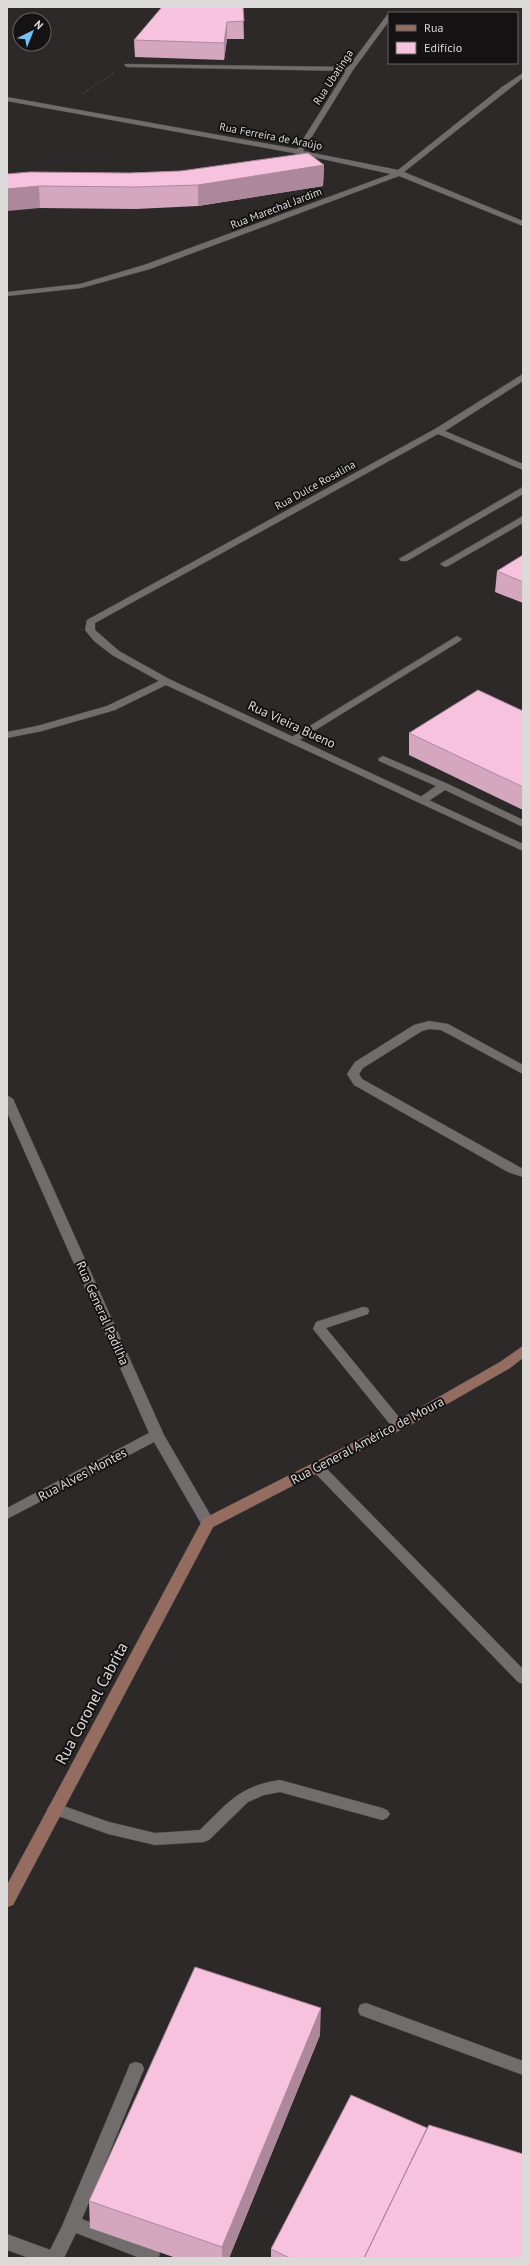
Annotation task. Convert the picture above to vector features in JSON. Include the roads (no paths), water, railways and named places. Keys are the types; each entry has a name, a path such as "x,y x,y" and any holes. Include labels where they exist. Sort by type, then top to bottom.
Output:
{"street":[{"name":"Rua Ubatinga","path":"298,152 350,69 388,17"},
{"path":"127,65 350,69"},
{"name":"Rua Marechal Jardim","path":"7,294 81,286 147,267 399,173 504,88 523,75"},
{"name":"Rua Ferreira de Araújo","path":"7,99 298,152 399,173 523,224"},
{"name":"Rua Dulce Rosalina","path":"114,608 438,431 523,377"},
{"path":"438,431 523,467"},
{"path":"404,559 523,490"},
{"path":"444,564 523,519"},
{"name":"Rua Vieira Bueno","path":"114,608 90,622 90,630 114,652 166,681 523,848"},
{"path":"292,740 457,639"},
{"path":"7,735 38,729 111,708 166,681"},
{"path":"383,759 523,824"},
{"path":"423,800 444,786"},
{"path":"523,1070 444,1027 430,1026 418,1028 359,1065 353,1074 358,1082 512,1169 523,1173"},
{"name":"Rua General Padilha","path":"7,1099 157,1434 208,1523"},
{"path":"363,1311 321,1326 319,1329 398,1425"},
{"name":"Rua General Américo de Moura","path":"208,1523 398,1425 505,1365 523,1351"},
{"name":"Rua Alves Montes","path":"7,1514 157,1434"},
{"path":"317,1467 523,1678"},
{"name":"Rua Coronel Cabrita","path":"7,1900 208,1523"},
{"path":"55,1809 108,1828 155,1839 204,1836 243,1798 261,1789 280,1786 382,1814"},
{"path":"366,2010 523,2068"},
{"path":"55,2258 72,2223 136,2069"},
{"path":"72,2223 154,2257"},
{"path":"7,2242 50,2258"}]}
